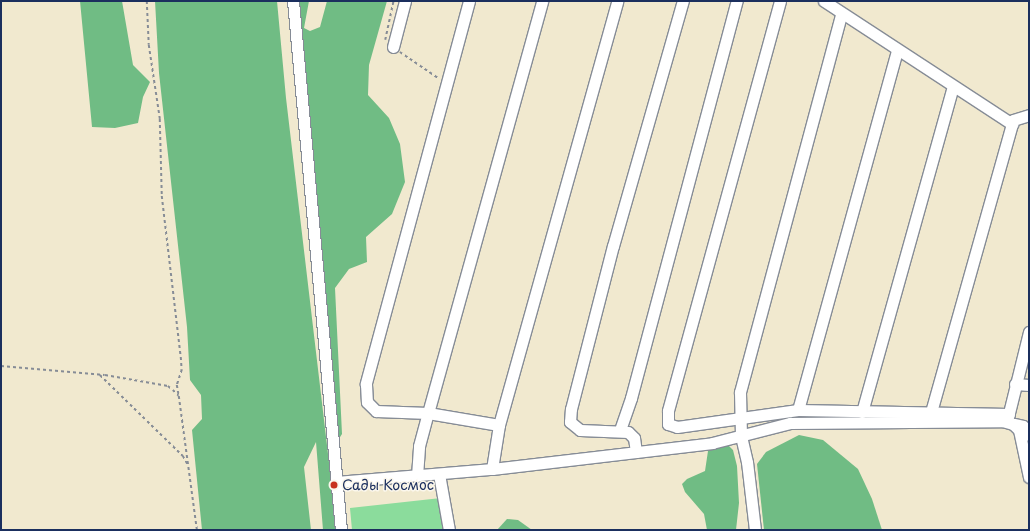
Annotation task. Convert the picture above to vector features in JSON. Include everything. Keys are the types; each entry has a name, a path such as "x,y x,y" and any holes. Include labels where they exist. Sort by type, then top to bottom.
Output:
{"street":[{"path":"293,1 341,530"},
{"path":"393,47 405,1"},
{"path":"470,1 366,384 367,402 376,411 428,413 499,425"},
{"path":"417,476 419,446 542,1"},
{"path":"492,469 499,425 618,1"},
{"path":"636,452 634,438 628,432 620,430 580,430 570,422 571,409 612,246 683,1"},
{"path":"620,430 631,398 737,1"},
{"path":"780,1 668,411 668,424 677,427 798,410 931,412 1010,420 1023,426 1029,435"},
{"path":"824,1 841,14 1012,124"},
{"path":"755,530 747,462 741,436 742,417 740,392 841,14"},
{"path":"798,410 897,50"},
{"path":"862,412 953,86"},
{"path":"931,412 1012,124 1014,120 1029,115"},
{"path":"1010,420 1015,384 1029,332"},
{"path":"1015,384 1029,385"},
{"path":"336,482 492,469 712,443 790,423 1010,420 1019,430 1029,477"},
{"path":"439,474 449,530"}],"path":[{"path":"147,1 149,45 160,119 162,196 181,357 182,370 177,385 197,530"},
{"path":"392,1 384,36 385,41 436,78 447,82"},
{"path":"1,366 99,375 168,386 179,396"},
{"path":"99,375 183,456 189,466"}],"green space":[{"path":"80,1 122,1 133,65 150,82 143,97 138,123 115,128 92,127"},
{"path":"155,1 277,1 286,98 337,530 323,530 316,442 304,467 311,530 202,530 192,430 202,419 201,395 190,380 187,327 159,73"},
{"path":"294,1 309,1 304,28 310,31 320,27 327,1 387,1 369,65 368,95 389,118 400,144 405,182 392,214 366,237 367,262 349,269 335,288 342,434 335,445"},
{"path":"799,435 823,440 858,469 872,499 882,530 764,530 757,464 766,452"},
{"path":"727,444 733,450 737,466 739,503 736,530 707,530 704,514 685,492 682,484 687,479 705,471 708,451 713,446"},
{"path":"441,498 445,530 352,530 350,508"},
{"path":"507,519 518,520 532,530 497,530"}],"place":[{"name":"Сады Космос","path":"334,485"}]}
